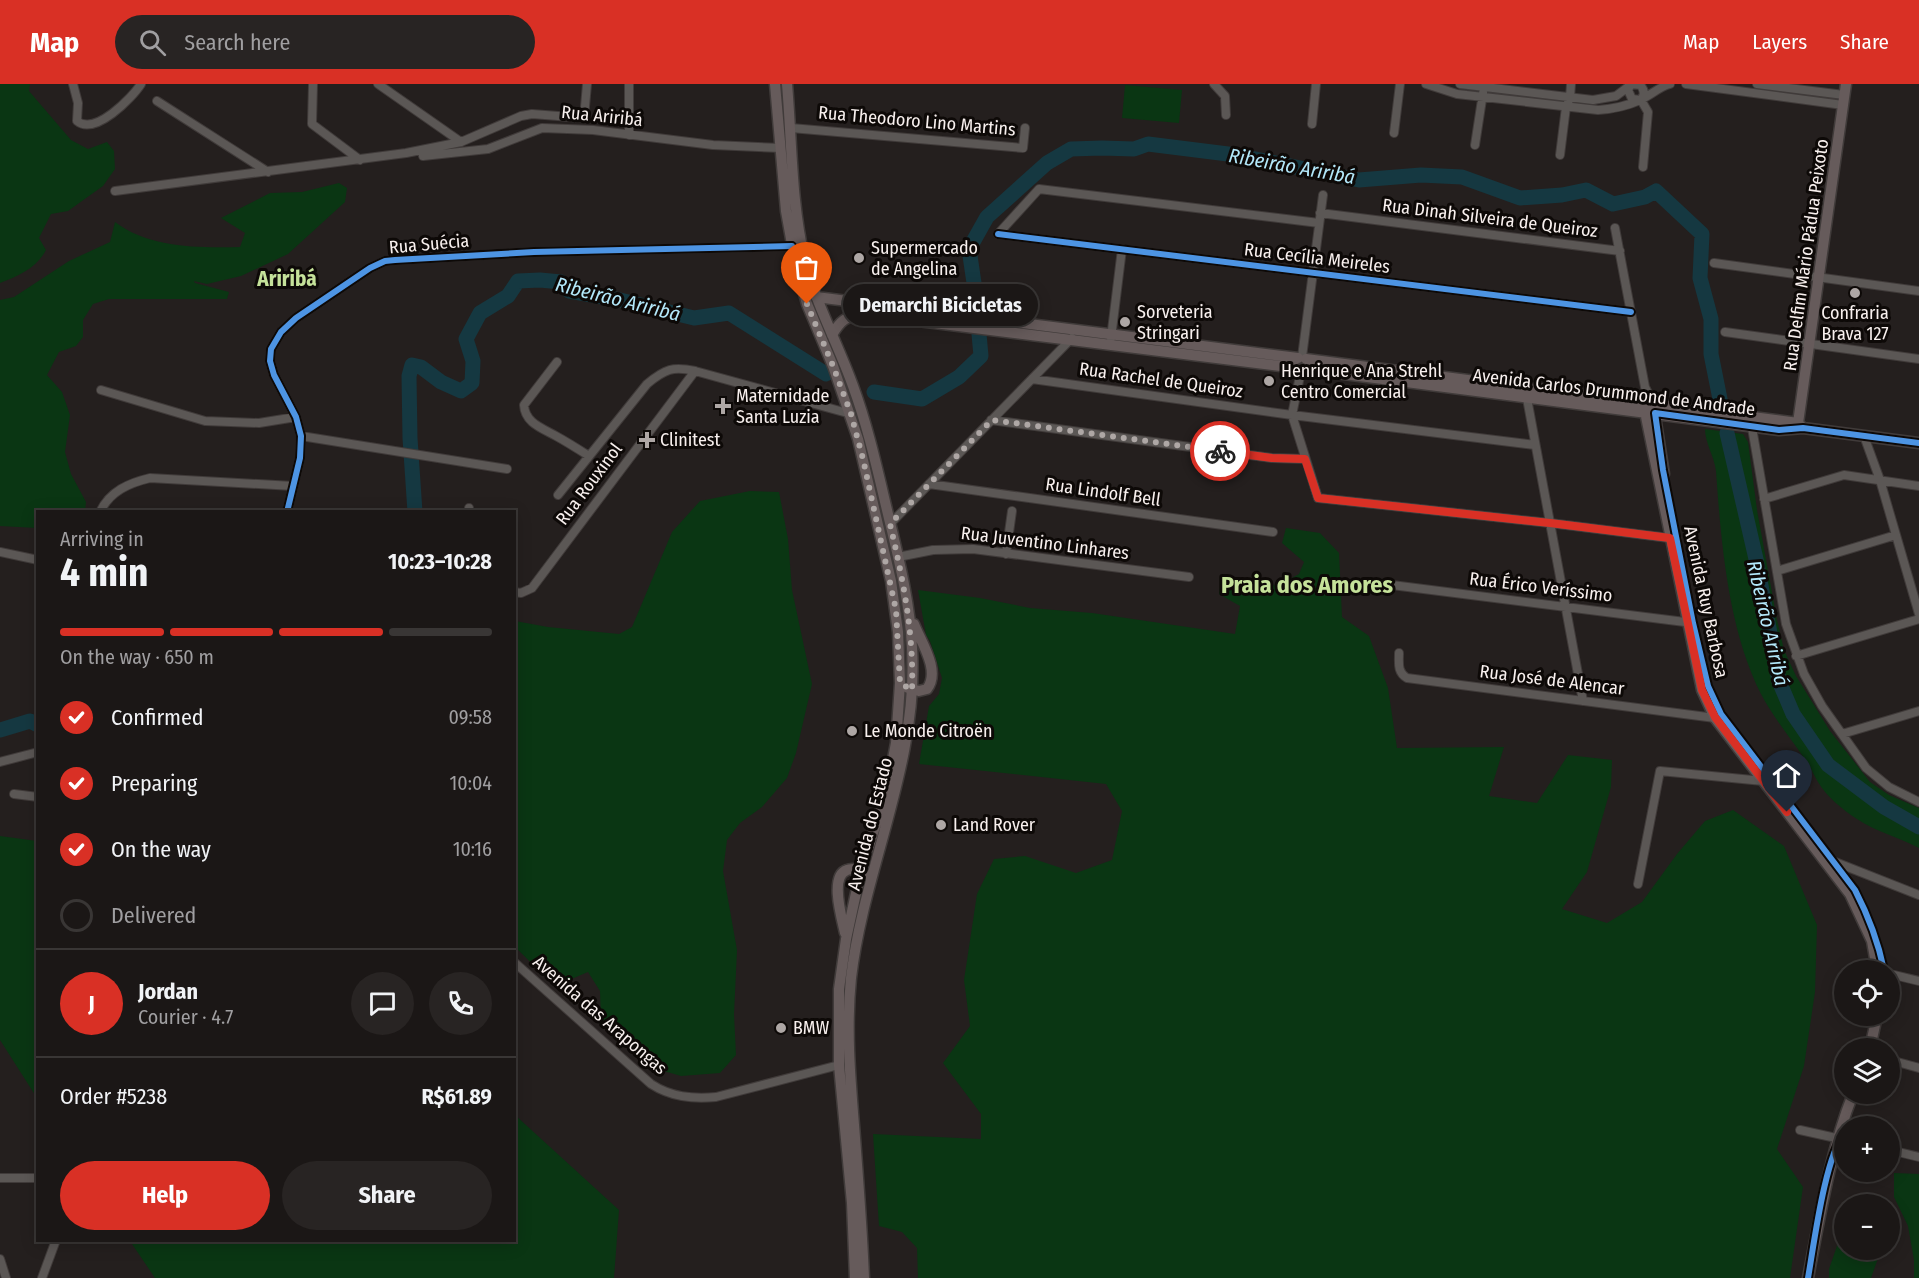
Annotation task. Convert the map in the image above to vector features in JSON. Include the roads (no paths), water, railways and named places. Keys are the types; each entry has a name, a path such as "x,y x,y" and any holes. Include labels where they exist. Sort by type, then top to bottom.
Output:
{"main road":[{"name":"Avenida do Estado","path":"775,84 786,211 792,246 807,304 851,414 891,581 898,632 900,683 898,725 890,776 861,870 846,939 839,989 838,1065 852,1203 855,1278"},
{"name":"Avenida do Estado","path":"787,84 799,229 804,259 816,297 852,383 870,440 909,612 913,657 912,690 901,769 872,881 852,977 849,1037 864,1278"},
{"name":"Rua Delfim Mário Pádua Peixoto","path":"1801,425 1845,95"},
{"name":"Avenida Carlos Drummond de Andrade","path":"816,297 862,308 1077,330 1110,339 1649,408 1753,427 1779,430 1801,425"},
{"path":"832,335 843,319 862,308"},
{"name":"Avenida Carlos Drummond de Andrade","path":"934,317 1071,340 1110,339"},
{"name":"Avenida Carlos Drummond de Andrade","path":"1649,408 1740,415 1919,443"},
{"name":"Avenida Ruy Barbosa","path":"1649,408 1690,623 1718,716 1832,864 1855,890 1868,914 1878,940 1882,960"},
{"path":"900,683 912,690 927,689 933,677 932,668 909,612"},
{"name":"Avenida Ruy Barbosa","path":"1832,864 1862,917 1872,942 1876,960"},
{"path":"846,939 838,898 838,879 842,872 848,869 861,870 872,881"},
{"path":"1808,1278 1828,1176 1834,1160"}],"street":[{"path":"73,84 78,103 77,121 86,125 96,123 114,112 141,84"},
{"path":"313,84 312,124 360,160"},
{"path":"378,84 461,142"},
{"path":"629,84 629,135"},
{"path":"1214,84 1225,96 1226,115"},
{"path":"1312,124 1316,84"},
{"path":"1394,133 1400,84"},
{"path":"1426,84 1448,92 1483,97 1499,91"},
{"path":"1460,84 1605,110 1641,100 1670,84"},
{"path":"1560,155 1571,84"},
{"path":"1568,102 1609,98 1632,84"},
{"path":"1632,84 1629,88 1629,95 1632,99 1641,100"},
{"path":"1686,84 1806,95 1845,95"},
{"path":"1757,84 1806,95"},
{"path":"116,192 326,162 360,160 461,142 521,116 532,114 584,118 587,86"},
{"path":"1475,146 1484,87"},
{"path":"1641,100 1647,112 1643,167"},
{"path":"157,101 268,172"},
{"name":"Rua Ariribá","path":"423,156 488,149 542,128 713,145 781,148"},
{"name":"Rua Theodoro Lino Martins","path":"791,128 1023,148 1025,128"},
{"name":"Rua Cecília Meireles","path":"1319,223 1039,189 998,234 1631,312"},
{"path":"1323,195 1292,415 1318,498 1673,539"},
{"name":"Rua Dinah Silveira de Queiroz","path":"1320,213 1620,252"},
{"name":"Avenida Ruy Barbosa","path":"1615,228 1649,408"},
{"name":"Rua Suécia","path":"287,510 300,458 301,436 296,417 271,368 270,355 281,332 296,318 370,268 385,261 534,252 792,246"},
{"path":"1110,339 1122,249"},
{"path":"1714,263 1919,291"},
{"path":"890,524 1071,340 1077,330"},
{"path":"1725,332 1919,359"},
{"path":"556,362 524,405 524,413 538,428 589,456"},
{"path":"558,495 647,384 660,373 671,369 695,371 851,414"},
{"name":"Rua Rouxinol","path":"516,592 532,588 695,371"},
{"name":"Rua Rachel de Queiroz","path":"1032,379 1292,415 1535,445"},
{"path":"101,390 205,421 259,423 296,417"},
{"path":"1526,392 1583,701"},
{"path":"1740,415 1750,420 1753,427 1786,624 1796,656 1812,688 1866,768 1872,775 1905,797 1919,802"},
{"path":"992,420 1272,458 1305,459"},
{"path":"301,436 507,469"},
{"path":"1796,656 1919,616 1880,480 1864,436"},
{"path":"1764,499 1844,476 1919,486"},
{"path":"101,510 111,497 126,485 150,478 293,486"},
{"name":"Rua Lindolf Bell","path":"929,484 1273,532"},
{"path":"1006,554 1012,511"},
{"path":"1777,571 1896,535"},
{"name":"Rua Juventino Linhares","path":"898,557 952,548 1189,577"},
{"path":"0,552 36,560"},
{"name":"Rua Érico Veríssimo","path":"1384,584 1690,623"},
{"name":"Rua José de Alencar","path":"1399,653 1399,669 1401,675 1407,678 1718,716"},
{"path":"1842,734 1919,711"},
{"path":"0,762 36,753"},
{"path":"1638,884 1660,771 1766,780"},
{"path":"14,794 36,797"},
{"path":"1832,864 1919,895"},
{"name":"Avenida das Arapongas","path":"516,964 651,1084 672,1095 716,1097 838,1065"},
{"path":"1900,976 1919,981"},
{"path":"1900,1063 1919,1068"},
{"path":"1800,1130 1834,1136"},
{"path":"1900,1152 1919,1157"},
{"path":"0,1179 36,1178"},
{"path":"42,1278 55,1242"},
{"path":"0,1259 6,1278"}],"waterway":[{"name":"Ribeirão Ariribá","path":"978,310 969,249 987,217 1047,163 1071,149 1134,149 1148,144 1236,155 1359,180 1421,175 1462,177 1520,198 1562,195 1586,190 1613,204 1645,197 1656,191 1702,234 1700,278 1711,319 1711,354 1721,404"},
{"name":"Ribeirão Ariribá","path":"415,510 410,438 409,376 412,365 421,367 441,382 461,391 472,383 473,361 466,339 480,313 508,296 518,281 561,282 569,291 620,300 694,318 729,313 826,374"},
{"name":"Ribeirão Ariribá","path":"874,392 922,399 959,377 981,356 979,334"},
{"name":"Ribeirão Ariribá","path":"1727,433 1756,559 1779,681 1793,714 1828,765 1884,807 1919,827"},
{"name":"Ribeirão Ariribá","path":"0,730 30,721 36,724"}],"place":[{"name":"Supermercado de Angelina","path":"859,258"},
{"name":"Confraria Brava 127","path":"1855,293"},
{"name":"Demarchi Bicicletas","path":"807,304"},
{"name":"Sorveteria Stringari","path":"1125,322"},
{"name":"Henrique e Ana Strehl Centro Comercial","path":"1269,381"},
{"name":"Maternidade Santa Luzia","path":"723,406"},
{"name":"Clinitest","path":"647,440"},
{"name":"Le Monde Citroën","path":"852,731"},
{"name":"Land Rover","path":"941,825"},
{"name":"BMW","path":"781,1028"}],"district":[{"name":"Ariribá","path":"287,279"},
{"name":"Praia dos Amores","path":"1307,585"}]}
